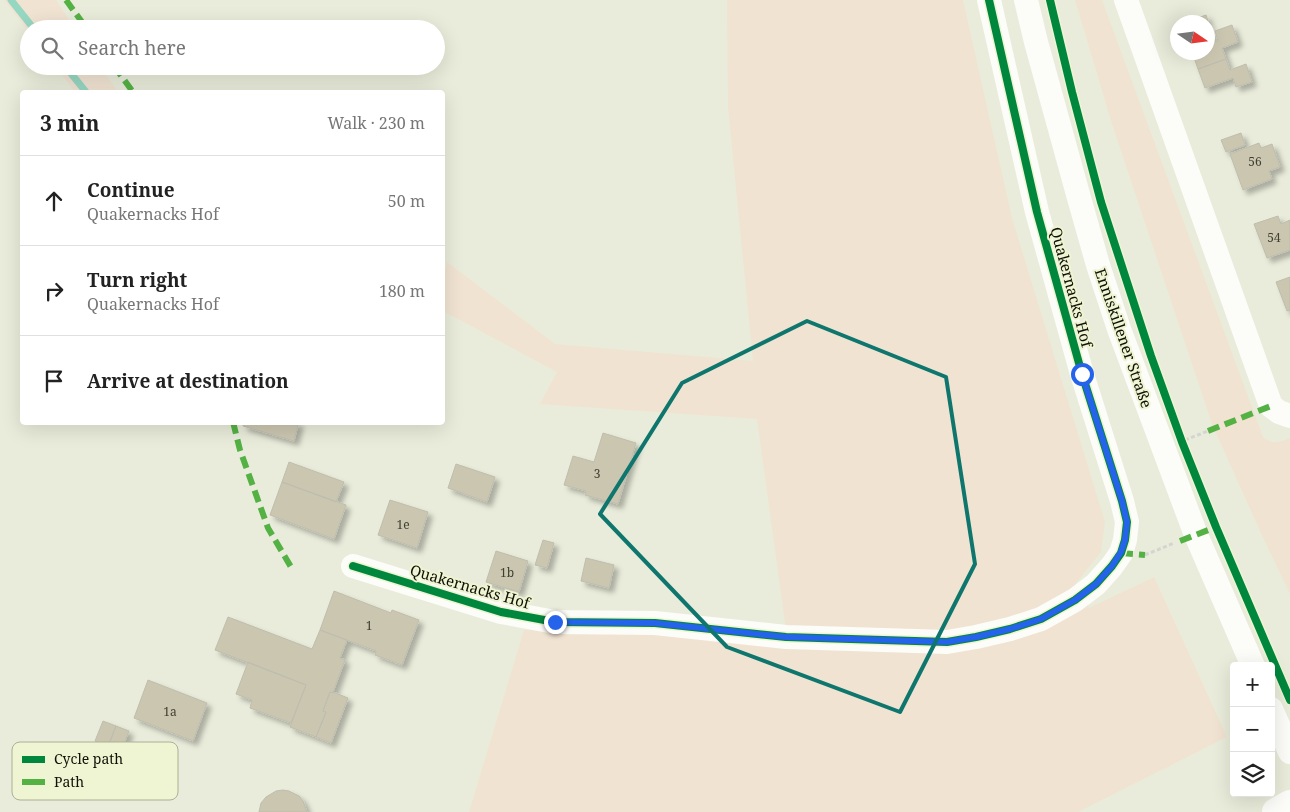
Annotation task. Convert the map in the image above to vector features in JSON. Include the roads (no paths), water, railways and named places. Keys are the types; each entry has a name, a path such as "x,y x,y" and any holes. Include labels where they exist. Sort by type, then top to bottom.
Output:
{"highway":[{"path":"1276,812 1290,804"}],"street":[{"name":"Quakernacks Hof","path":"353,566 501,612 555,622 654,623 786,637 947,642 1010,629 1041,619 1075,600 1096,584 1112,566 1121,552 1125,540 1127,522 1082,374 1037,212 988,0"},
{"name":"Enniskillener Straße","path":"1026,0 1076,189 1119,329 1196,535 1250,662"},
{"path":"1126,0 1280,411"},
{"path":"1275,718 1285,742"}],"waterway":[{"path":"11,0 27,20"},
{"path":"72,75 84,90"}]}
